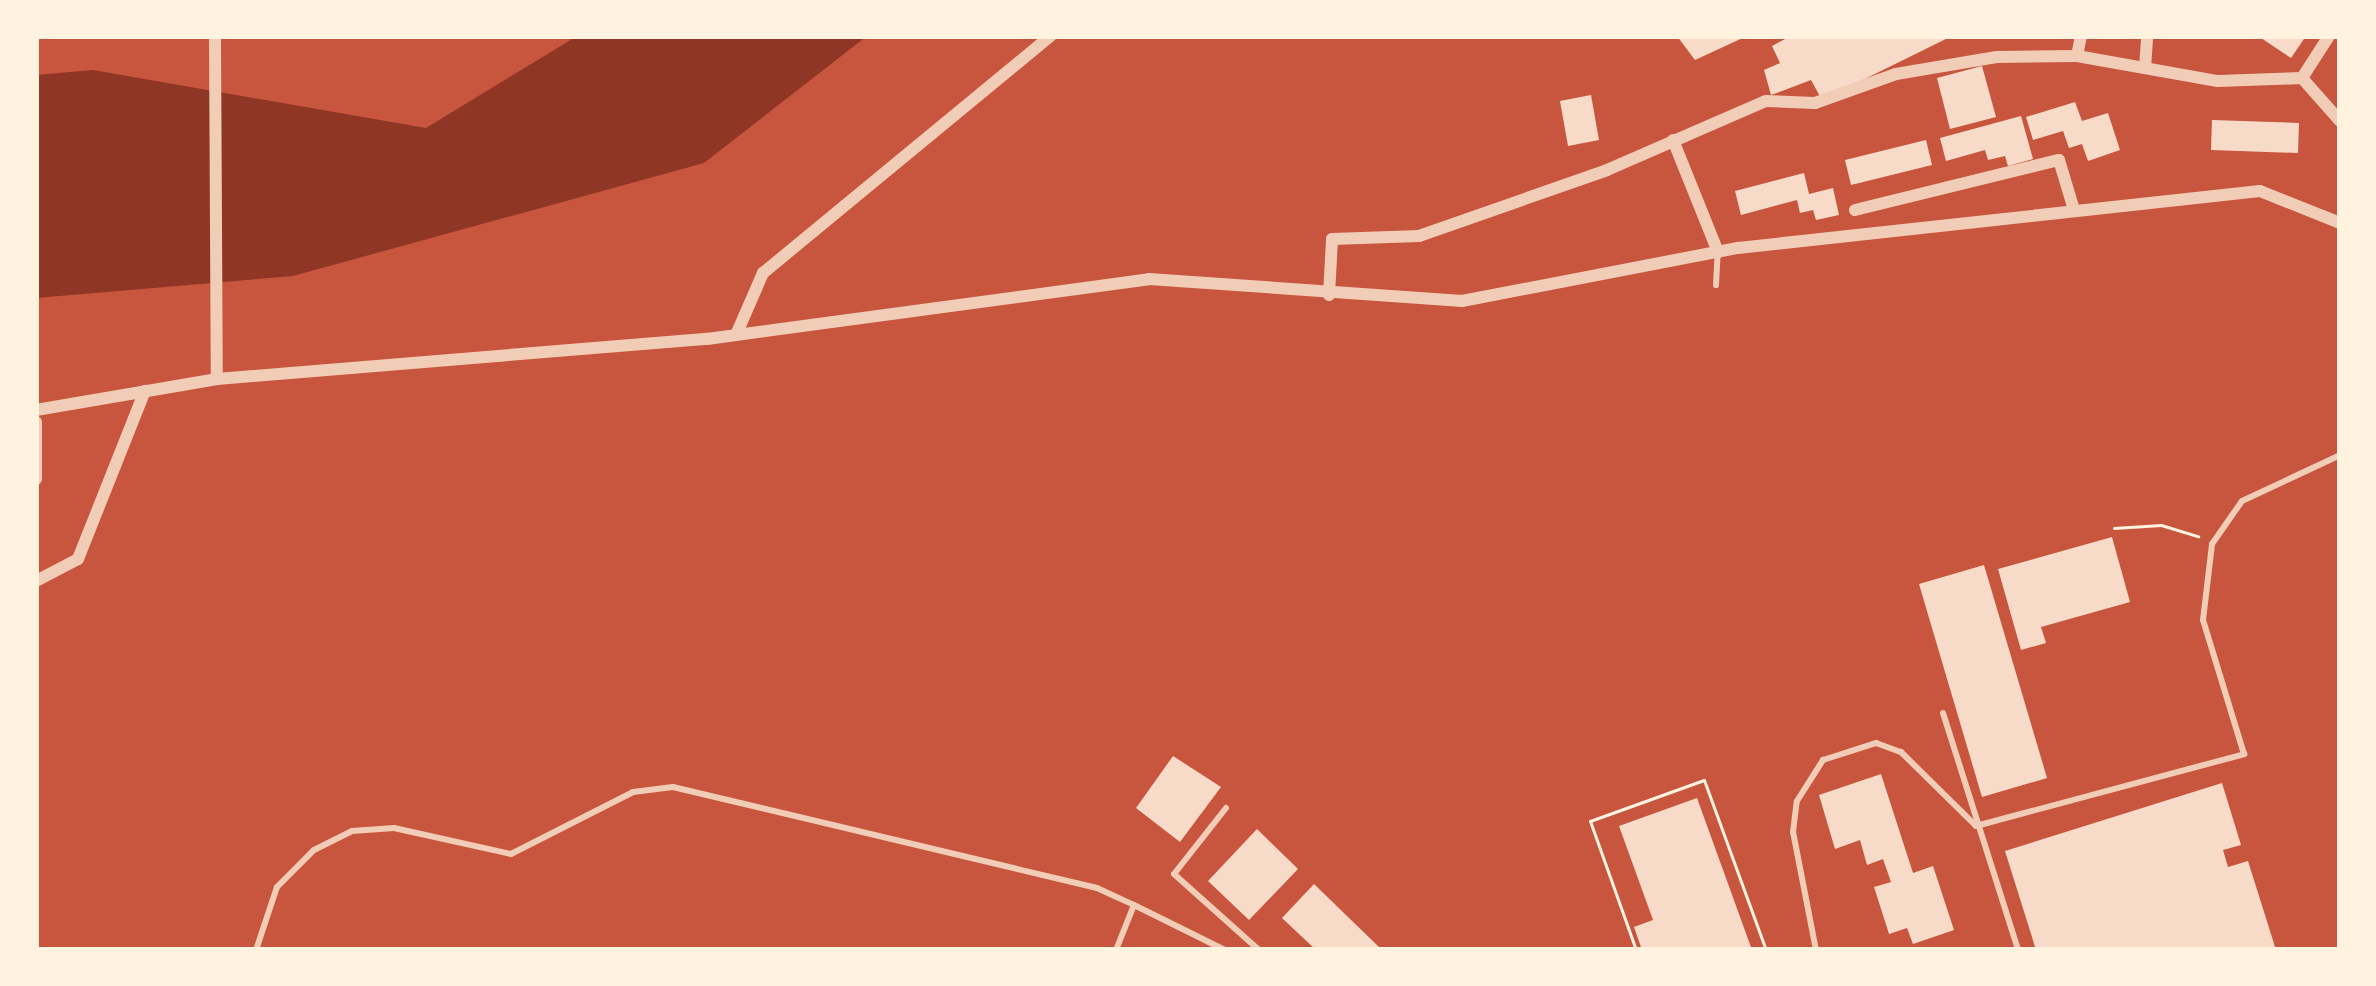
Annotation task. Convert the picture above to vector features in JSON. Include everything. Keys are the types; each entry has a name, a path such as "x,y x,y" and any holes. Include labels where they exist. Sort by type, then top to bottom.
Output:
{"street":[{"path":"215,36 217,379"},
{"path":"736,334 763,273 1051,36"},
{"path":"2078,56 2081,36"},
{"path":"2145,68 2147,36"},
{"path":"2302,78 2329,36"},
{"path":"1329,296 1332,239 1419,236 1766,100 1815,103 1896,74 1997,57 2078,56 2218,81 2302,78"},
{"path":"2302,78 2340,121"},
{"path":"1673,140 1718,252"},
{"path":"1855,210 2059,160 2074,210"},
{"path":"36,410 217,379 736,334 1149,279 1329,296 1462,301 1718,252 2260,190 2340,223"},
{"path":"36,581 78,559 145,391"},
{"path":"36,422 36,478"}],"lane":[{"path":"1716,285 1718,252"},
{"path":"1976,826 2244,754 2203,620 2212,544 2242,501 2340,455"},
{"path":"1943,713 2018,950"},
{"path":"1816,950 1793,832 1797,801 1822,760 1876,742 1901,752 1976,826"},
{"path":"256,950 277,887 314,850 352,831 394,828 511,854 633,792 673,787 1097,888 1225,950"},
{"path":"1226,808 1174,874 1258,950"},
{"path":"1116,950 1134,905"}],"path":[{"path":"2114,528 2161,525 2200,536"},
{"path":"1623,948 1635,947 1590,821 1704,780 1766,950"}],"shaded area":[{"path":"577,36 867,36 704,163 293,276 36,298 36,75 93,70 426,128"}],"building":[{"path":"1677,36 1747,36 1695,60"},
{"path":"1791,36 1952,36 1822,100 1811,80 1771,95 1764,70 1780,63 1772,46"},
{"path":"2258,36 2306,36 2291,58"},
{"path":"1982,66 1996,117 1950,129 1937,78"},
{"path":"1591,95 1599,140 1568,146 1560,101"},
{"path":"2075,102 2082,121 2108,113 2120,150 2088,161 2082,144 2069,148 2063,131 2033,140 2026,117"},
{"path":"2021,116 2033,159 2008,166 2005,156 1988,160 1985,150 1946,161 1940,138"},
{"path":"2212,120 2299,123 2298,153 2211,150"},
{"path":"1926,140 1932,165 1851,185 1845,160"},
{"path":"1804,173 1809,194 1833,188 1839,215 1816,220 1813,210 1800,213 1797,200 1741,215 1735,191"},
{"path":"2112,537 2130,602 2041,627 2046,643 2021,650 1998,569"},
{"path":"1984,565 2047,778 1982,797 1919,584"},
{"path":"1173,756 1221,787 1180,842 1136,808"},
{"path":"1881,774 1913,873 1933,866 1954,930 1913,944 1907,928 1889,934 1874,887 1891,882 1883,859 1867,865 1860,840 1835,849 1819,795"},
{"path":"2222,783 2241,845 2223,850 2228,867 2248,861 2276,950 2036,950 2005,851"},
{"path":"1697,798 1752,950 1642,950 1634,927 1653,920 1619,826"},
{"path":"1257,829 1298,869 1249,920 1208,881"},
{"path":"1314,884 1379,947 1376,950 1316,950 1282,918"}]}
